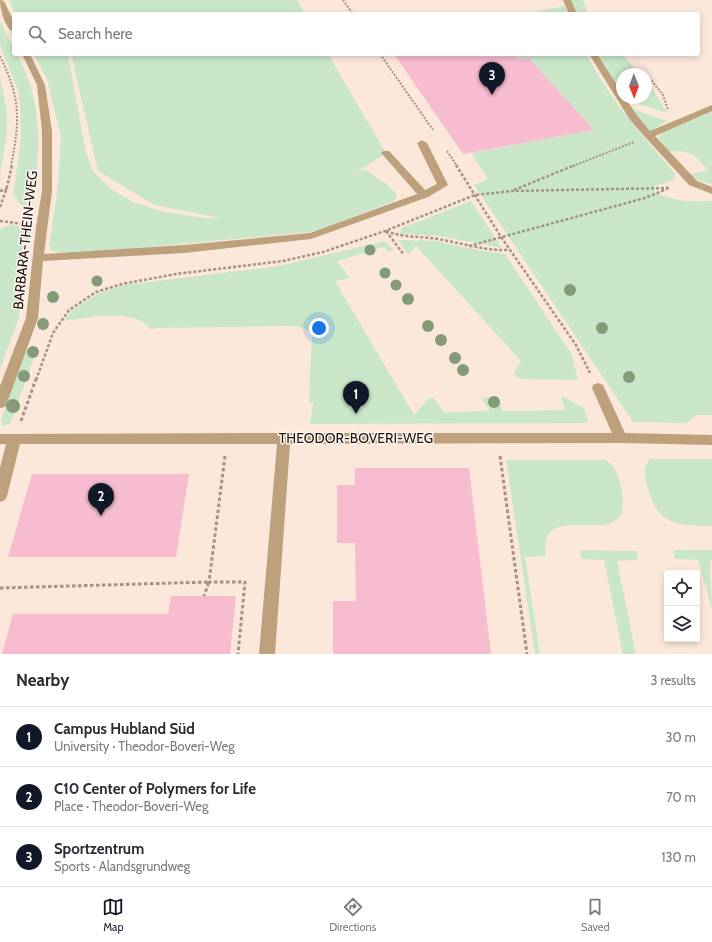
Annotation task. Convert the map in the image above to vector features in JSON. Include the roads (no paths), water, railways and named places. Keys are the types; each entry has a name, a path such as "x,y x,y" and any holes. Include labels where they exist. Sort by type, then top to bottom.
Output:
{"street":[{"path":"567,0 572,12"},
{"path":"0,1 12,26"},
{"name":"BARBARA-THEIN-WEG","path":"0,403 32,318 41,226 47,191 47,131 41,85 27,56"},
{"path":"595,56 619,98 634,120 693,183 712,191"},
{"path":"649,136 658,130 712,108"},
{"path":"39,258 184,249 311,236 424,195 442,185 422,143"},
{"path":"386,153 424,195"},
{"path":"598,388 621,438"},
{"path":"267,654 284,438"},
{"name":"THEODOR-BOVERI-WEG","path":"7,440 621,438 712,440"},
{"path":"0,496 7,440"}],"place":[{"name":"Sportzentrum","path":"492,95"},
{"name":"Campus Hubland Süd","path":"356,414"},
{"name":"C10 Center of Polymers for Life","path":"101,516"}]}
